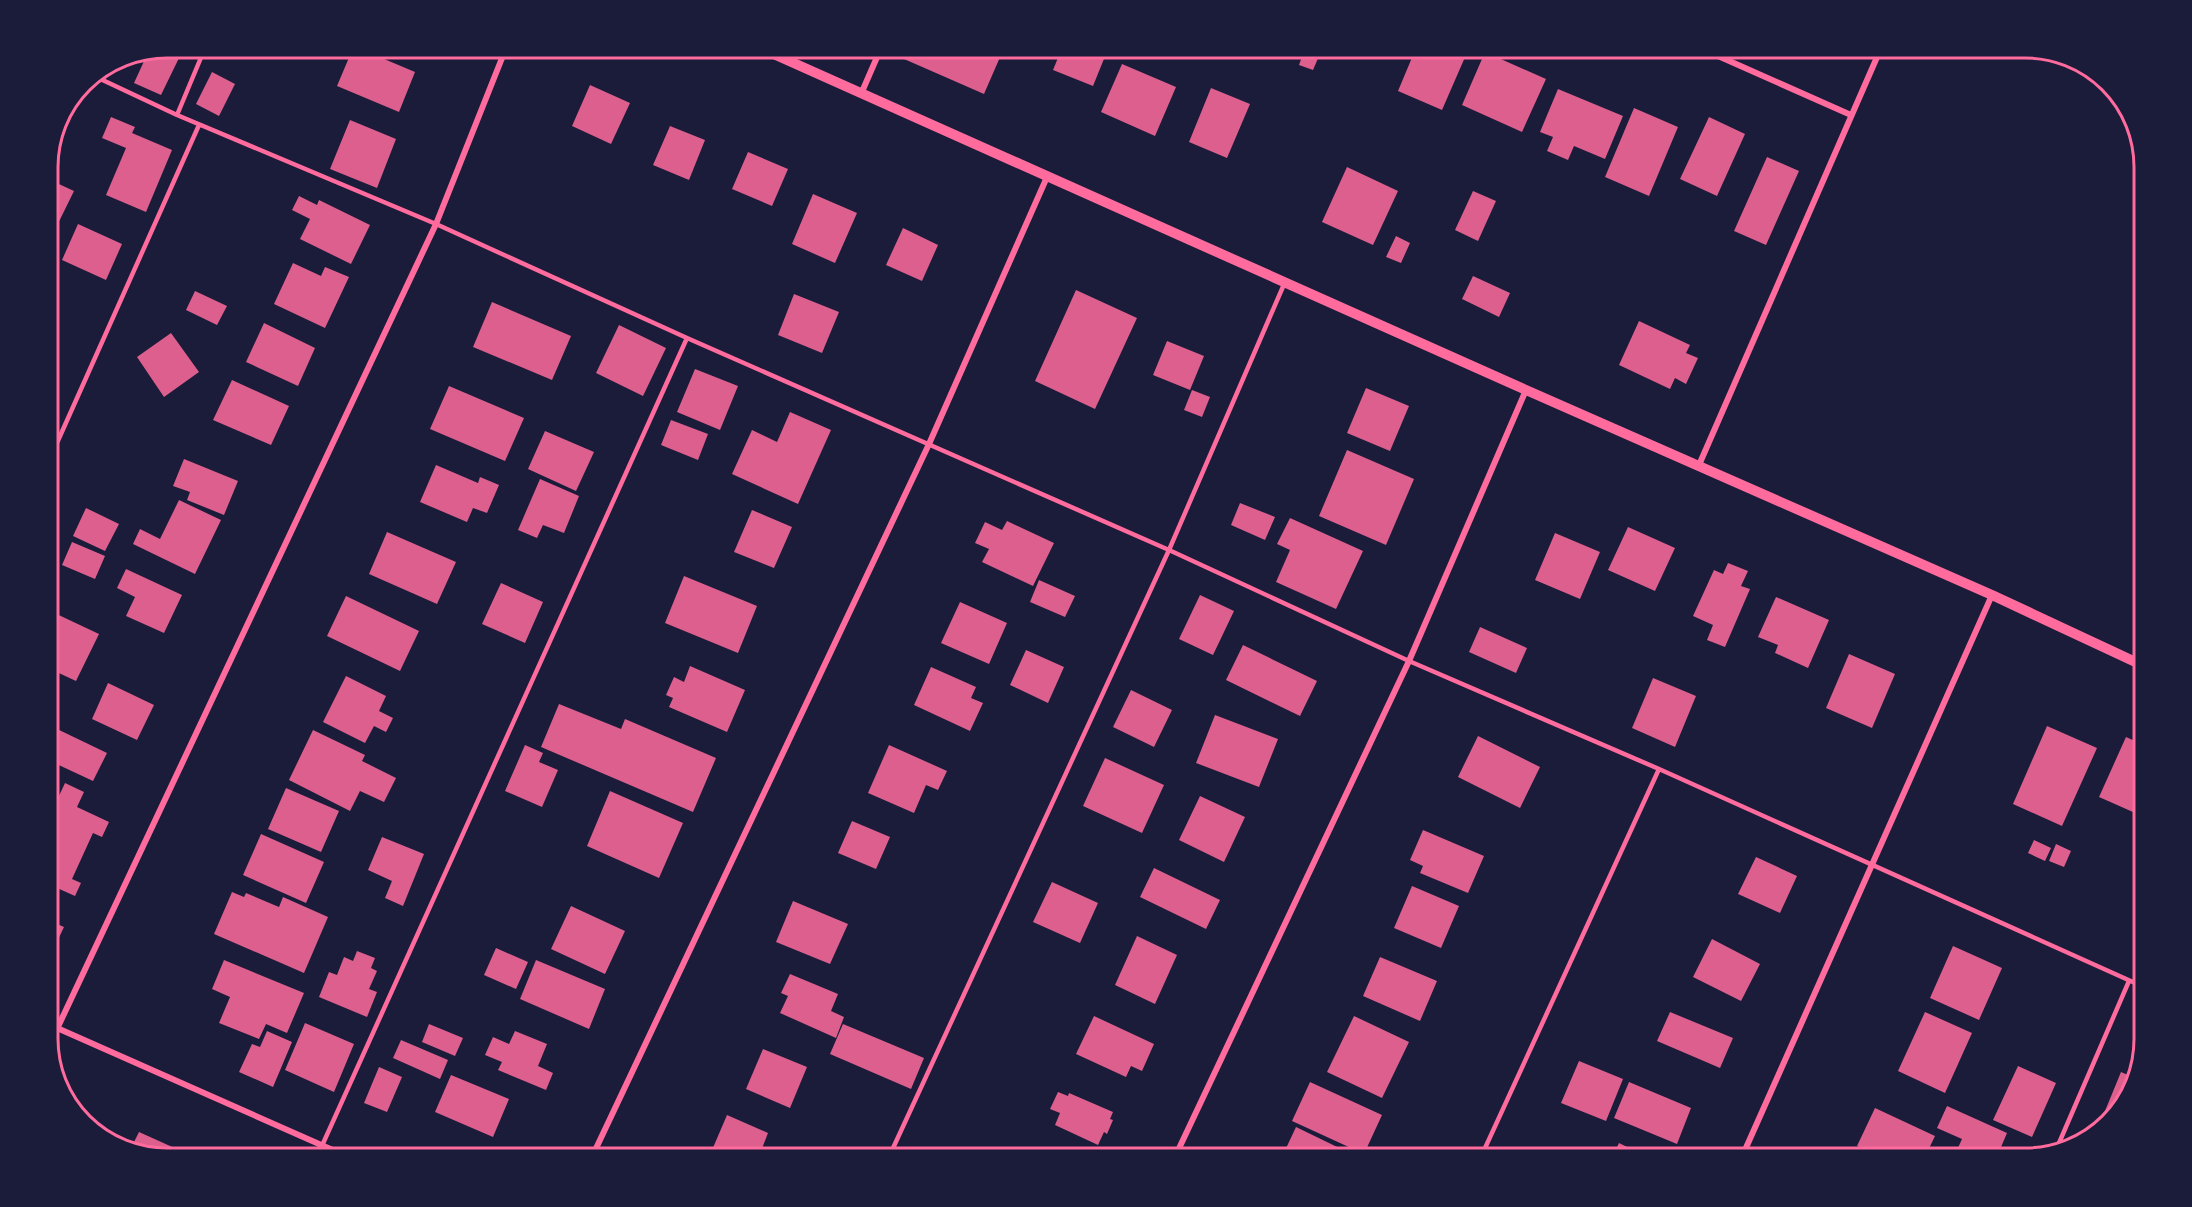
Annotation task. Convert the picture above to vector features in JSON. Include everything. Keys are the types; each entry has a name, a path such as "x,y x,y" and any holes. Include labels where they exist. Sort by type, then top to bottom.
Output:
{"street":[{"path":"1723,58 1851,115"},
{"path":"1699,465 1876,58"},
{"path":"59,1024 436,224 502,59"},
{"path":"783,59 1992,595 2134,661"},
{"path":"861,94 876,59"},
{"path":"596,1148 929,444 1047,177"},
{"path":"1179,1148 1409,661 1526,390"},
{"path":"1746,1148 1992,595"},
{"path":"59,1029 329,1148"}],"lane":[{"path":"177,115 200,59"},
{"path":"103,80 177,115 436,224 687,338 1169,550 1409,661 1659,769 2134,983"},
{"path":"59,438 199,124"},
{"path":"893,1148 1169,550 1285,282"},
{"path":"322,1148 687,338"},
{"path":"1485,1148 1659,769"},
{"path":"2059,1143 2129,981"}],"building":[{"path":"1104,58 1093,86 1053,70 1058,59"},
{"path":"1301,58 1318,58 1313,70 1299,65"},
{"path":"1412,58 1465,58 1442,110 1398,91"},
{"path":"1482,58 1499,58 1546,79 1522,132 1462,105"},
{"path":"179,59 161,95 134,83 144,61"},
{"path":"348,59 384,59 415,72 399,112 337,86"},
{"path":"904,59 999,59 984,94"},
{"path":"1122,64 1176,87 1155,136 1101,112"},
{"path":"212,72 235,84 219,116 196,104"},
{"path":"590,85 630,103 611,144 572,126"},
{"path":"1211,88 1250,104 1227,158 1189,142"},
{"path":"1558,89 1623,116 1605,159 1574,146 1568,160 1547,151 1553,137 1540,132"},
{"path":"1634,108 1678,127 1649,196 1605,177"},
{"path":"111,117 135,127 132,133 172,150 146,212 106,195 126,148 102,138"},
{"path":"1709,117 1745,134 1717,196 1680,179"},
{"path":"350,120 396,139 377,188 330,169"},
{"path":"670,126 705,140 689,180 653,165"},
{"path":"748,152 788,169 772,206 732,189"},
{"path":"1767,157 1799,171 1766,245 1734,231"},
{"path":"1347,167 1398,191 1373,245 1322,222"},
{"path":"59,184 74,191 59,222"},
{"path":"1473,191 1496,201 1478,241 1455,230"},
{"path":"813,194 857,213 835,263 792,244"},
{"path":"299,196 317,205 319,200 370,225 351,264 300,239 310,219 292,210"},
{"path":"78,224 122,244 106,280 62,260"},
{"path":"903,228 938,245 922,281 886,265"},
{"path":"1396,236 1410,243 1401,263 1386,257"},
{"path":"293,263 321,276 325,267 349,277 325,328 274,304"},
{"path":"1473,276 1510,293 1499,317 1462,299"},
{"path":"1076,290 1137,318 1095,409 1035,381"},
{"path":"195,291 227,306 217,325 186,310"},
{"path":"794,294 839,312 822,353 778,335"},
{"path":"492,302 571,336 552,380 473,347"},
{"path":"1639,321 1690,345 1686,353 1698,358 1686,384 1675,378 1670,389 1619,365"},
{"path":"264,323 315,348 298,386 246,362"},
{"path":"619,325 666,348 643,396 596,373"},
{"path":"171,333 199,372 164,397 137,357"},
{"path":"1167,341 1204,356 1190,390 1153,375"},
{"path":"695,369 738,386 720,430 677,412"},
{"path":"232,380 289,406 271,445 213,420"},
{"path":"449,386 524,418 505,461 430,429"},
{"path":"1366,388 1409,406 1390,451 1347,433"},
{"path":"1192,390 1210,397 1202,417 1184,410"},
{"path":"790,412 831,430 798,504 732,474 752,430 777,442"},
{"path":"671,420 708,434 698,460 661,445"},
{"path":"545,431 594,452 576,491 528,469"},
{"path":"1347,450 1414,479 1386,545 1319,516"},
{"path":"184,459 238,481 224,515 187,500 190,492 173,486"},
{"path":"436,465 478,483 480,477 499,485 487,513 473,508 467,522 420,502"},
{"path":"540,479 579,496 564,533 543,525 537,538 518,530"},
{"path":"179,500 221,520 195,574 133,544 140,529 160,539"},
{"path":"1240,503 1275,517 1265,540 1231,525"},
{"path":"86,508 119,524 105,551 73,536"},
{"path":"752,510 792,527 774,568 734,552"},
{"path":"1290,518 1363,551 1336,609 1276,582 1290,550 1277,544"},
{"path":"1007,521 1054,543 1033,586 982,562 989,549 975,543 985,522 1002,530"},
{"path":"1628,527 1675,548 1655,591 1608,570"},
{"path":"387,532 456,562 437,604 369,574"},
{"path":"1555,533 1600,552 1580,599 1535,580"},
{"path":"72,542 105,556 95,579 62,565"},
{"path":"1728,563 1748,571 1741,586 1750,589 1725,647 1707,640 1713,625 1693,616 1714,570 1723,574"},
{"path":"126,569 182,595 164,633 126,616 135,597 117,588"},
{"path":"684,576 757,606 738,653 665,623"},
{"path":"1039,580 1075,596 1065,617 1030,602"},
{"path":"501,583 543,602 525,643 482,624"},
{"path":"1200,595 1234,611 1213,655 1179,639"},
{"path":"346,596 419,631 400,671 327,636"},
{"path":"1776,597 1829,620 1808,668 1775,653 1778,645 1758,637"},
{"path":"960,602 1007,623 989,664 941,643"},
{"path":"59,615 99,634 76,681 59,673"},
{"path":"1480,627 1527,648 1516,673 1469,652"},
{"path":"1243,645 1317,681 1300,716 1226,680"},
{"path":"1026,650 1064,667 1048,703 1010,685"},
{"path":"1849,654 1895,674 1872,728 1826,708"},
{"path":"690,666 745,690 727,732 669,707 673,698 666,695 674,677 684,682"},
{"path":"931,667 976,687 971,698 983,703 970,731 914,705"},
{"path":"346,676 386,696 379,711 393,718 386,732 374,726 365,743 323,722"},
{"path":"1653,678 1696,696 1675,747 1632,728"},
{"path":"108,683 154,705 137,740 92,719"},
{"path":"1131,690 1172,710 1154,747 1113,727"},
{"path":"559,704 621,729 625,719 716,758 693,812 541,747"},
{"path":"1215,715 1278,739 1259,787 1196,763"},
{"path":"2047,726 2097,748 2062,826 2013,804"},
{"path":"59,730 107,753 93,781 59,765"},
{"path":"313,730 365,755 362,761 396,778 384,802 360,791 350,811 289,780"},
{"path":"1478,736 1540,767 1520,808 1458,777"},
{"path":"2126,737 2134,740 2134,812 2099,797"},
{"path":"525,745 543,753 539,762 558,770 542,807 505,791"},
{"path":"889,745 947,771 938,790 926,785 914,813 868,793"},
{"path":"1105,758 1164,785 1142,833 1083,806"},
{"path":"65,783 84,792 77,807 109,822 102,837 93,833 72,879 81,883 75,896 59,889 59,796"},
{"path":"286,788 339,811 321,852 268,829"},
{"path":"610,791 683,823 659,878 587,846"},
{"path":"1200,796 1245,817 1224,862 1179,840"},
{"path":"852,821 890,837 876,869 838,853"},
{"path":"1423,830 1484,856 1468,893 1420,873 1423,866 1410,860"},
{"path":"261,834 324,862 306,903 243,875"},
{"path":"382,837 424,854 403,906 385,898 392,881 368,870"},
{"path":"2034,840 2051,848 2045,861 2028,853"},
{"path":"2056,844 2071,851 2064,867 2049,861"},
{"path":"1756,857 1797,876 1780,913 1738,894"},
{"path":"1154,868 1220,900 1206,929 1140,897"},
{"path":"1052,882 1098,903 1080,943 1033,922"},
{"path":"1412,886 1459,906 1441,948 1394,928"},
{"path":"232,892 244,897 246,893 279,907 283,897 328,917 304,973 214,934"},
{"path":"793,901 848,924 830,964 776,942"},
{"path":"571,906 625,931 605,974 551,949"},
{"path":"59,925 64,927 59,938"},
{"path":"1137,936 1177,955 1155,1004 1115,985"},
{"path":"1712,939 1760,964 1741,1001 1693,977"},
{"path":"1953,946 2002,968 1979,1020 1930,998"},
{"path":"496,948 528,962 516,989 484,975"},
{"path":"357,951 375,958 371,968 377,971 369,989 377,992 367,1017 319,997 329,972 337,975 344,957 353,961"},
{"path":"1380,957 1437,981 1420,1021 1363,996"},
{"path":"224,960 304,993 287,1033 266,1024 259,1039 219,1023 230,997 212,989"},
{"path":"536,960 605,989 589,1029 520,999"},
{"path":"790,974 838,994 831,1011 844,1017 836,1038 780,1013 788,996 781,993"},
{"path":"1670,1012 1733,1038 1720,1068 1657,1041"},
{"path":"1925,1012 1972,1033 1945,1093 1898,1071"},
{"path":"1094,1016 1154,1044 1142,1071 1131,1066 1126,1077 1076,1054"},
{"path":"1354,1016 1409,1042 1382,1098 1327,1072"},
{"path":"305,1023 354,1044 334,1092 285,1070"},
{"path":"429,1024 463,1038 455,1056 422,1042"},
{"path":"843,1024 924,1058 911,1089 830,1054"},
{"path":"267,1031 292,1042 273,1087 239,1072 252,1044 260,1047"},
{"path":"515,1031 547,1044 538,1066 553,1073 546,1090 498,1070 502,1062 485,1055 493,1037 509,1044"},
{"path":"401,1040 448,1060 440,1079 393,1058"},
{"path":"763,1049 807,1067 790,1108 746,1089"},
{"path":"1579,1061 1623,1079 1606,1121 1561,1103"},
{"path":"2018,1066 2056,1083 2032,1137 1993,1120"},
{"path":"379,1067 402,1077 387,1112 364,1103"},
{"path":"2121,1072 2128,1075 2115,1100 2105,1111"},
{"path":"451,1075 509,1099 493,1137 435,1112"},
{"path":"1310,1082 1382,1115 1367,1148 1351,1148 1292,1121"},
{"path":"1629,1082 1691,1108 1677,1144 1614,1118"},
{"path":"1058,1092 1068,1096 1069,1093 1113,1112 1110,1119 1113,1120 1107,1134 1104,1132 1098,1145 1055,1125 1060,1113 1050,1109"},
{"path":"1947,1106 2007,1133 2001,1148 1958,1148 1962,1139 1937,1128"},
{"path":"1875,1108 1935,1136 1929,1148 1861,1148 1857,1146"},
{"path":"727,1115 768,1133 762,1148 713,1148"},
{"path":"1296,1127 1339,1148 1286,1148"},
{"path":"139,1132 175,1148 153,1148 133,1143"},
{"path":"1619,1143 1629,1148 1616,1148"}]}
